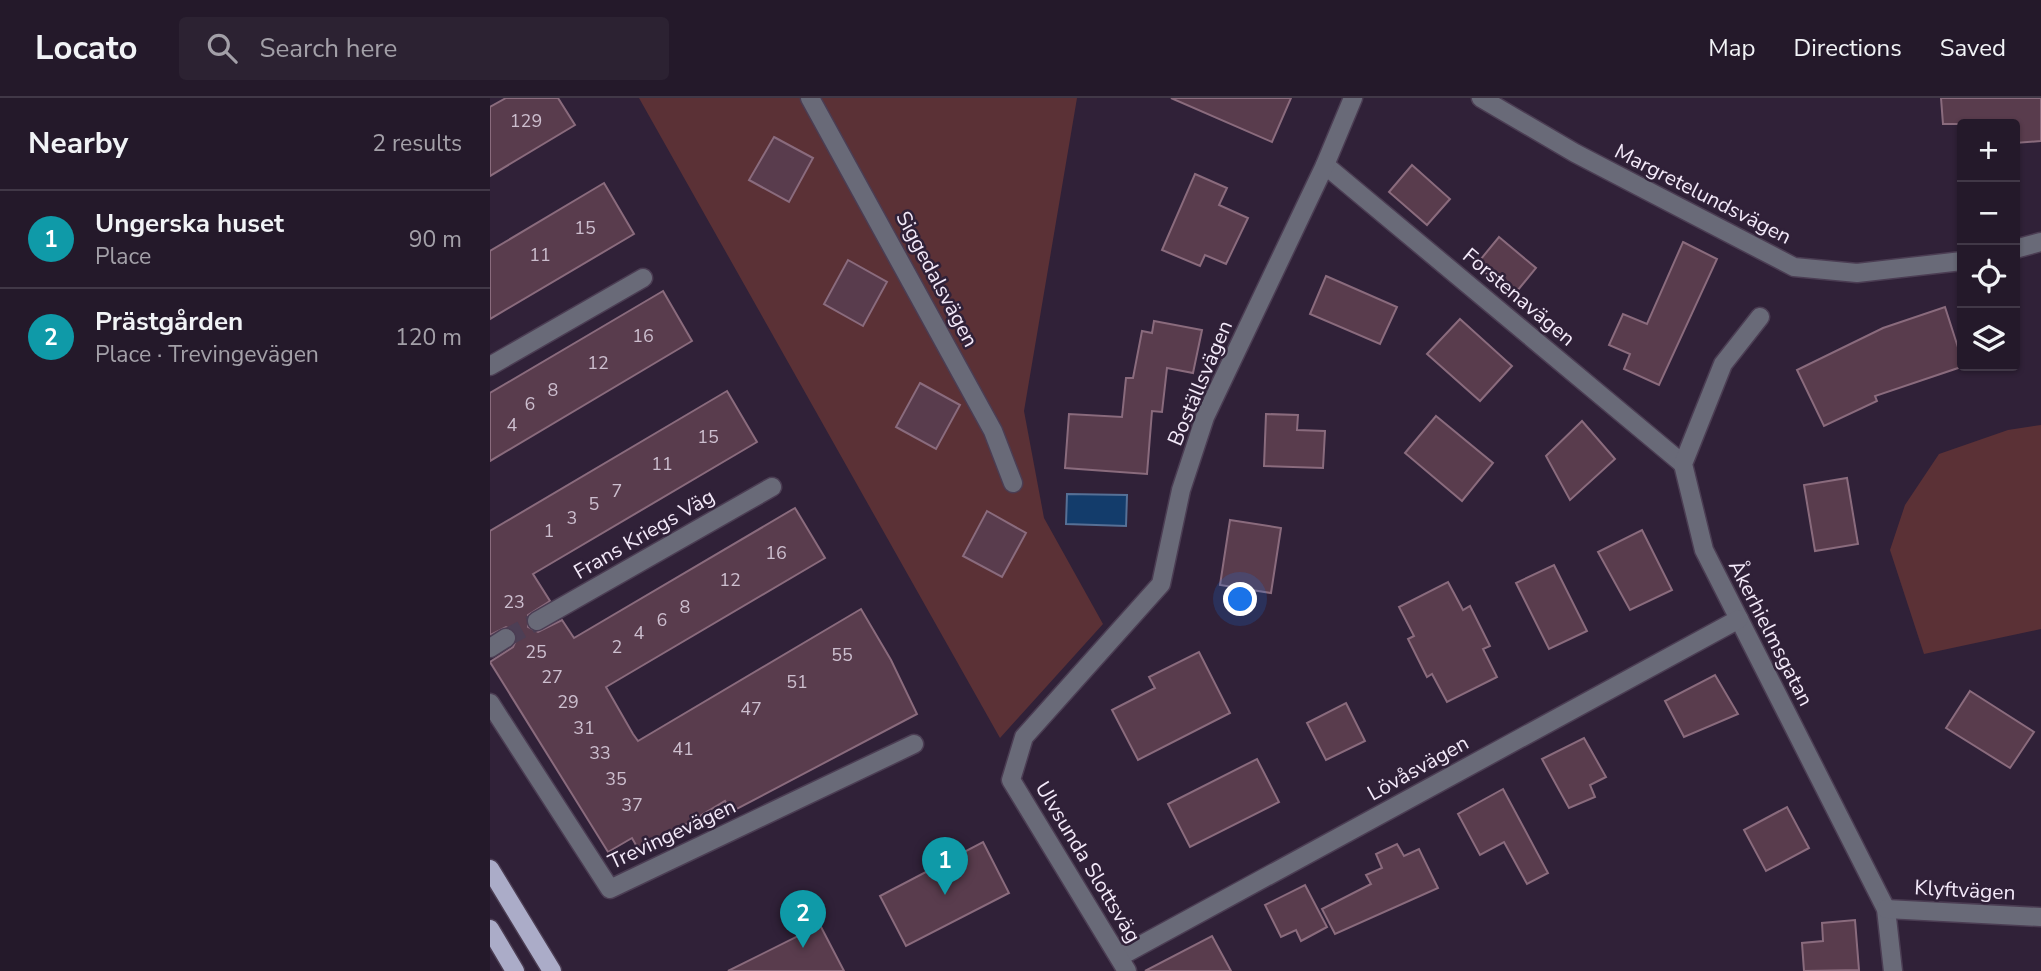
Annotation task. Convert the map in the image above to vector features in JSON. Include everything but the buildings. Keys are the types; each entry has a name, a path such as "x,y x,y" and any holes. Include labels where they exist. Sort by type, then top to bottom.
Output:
{"main road":[{"path":"490,869 552,971"},
{"path":"490,929 515,971"}],"street":[{"name":"Boställsvägen","path":"1024,737 1161,584 1181,489 1205,417 1325,165 1353,98"},
{"name":"Margretelundsvägen","path":"1481,98 1575,153 1794,267 1857,273 1957,262"},
{"name":"Siggedalsvägen","path":"816,99 993,431 1013,483"},
{"name":"Forstenavägen","path":"1325,165 1683,464"},
{"path":"2020,248 2041,243"},
{"path":"490,366 643,278"},
{"path":"1683,464 1723,364 1760,317"},
{"name":"Åkerhielmsgatan","path":"1683,464 1704,550 1886,909 1893,971"},
{"name":"Frans Kriegs Väg","path":"537,621 772,487"},
{"name":"Lövåsvägen","path":"1123,964 1739,619"},
{"path":"490,648 506,638"},
{"name":"Trevingevägen","path":"490,704 610,889 914,744"},
{"name":"Ulvsunda Slottsväg","path":"1024,737 1011,780 1123,964"},
{"name":"Klyftvägen","path":"1886,909 2041,917"}],"shaded area":[{"path":"639,98 1077,98 1024,411 1044,518 1103,624 1000,738"},
{"path":"2041,425 2041,629 1924,654 1890,550 1905,505 1939,454 2008,430"}],"water":[{"path":"1067,494 1127,495 1126,526 1066,524"}],"tunnel":[{"path":"506,638 537,621"}],"place":[{"name":"Ungerska huset","path":"945,895"},
{"name":"Prästgården","path":"803,948"}]}
